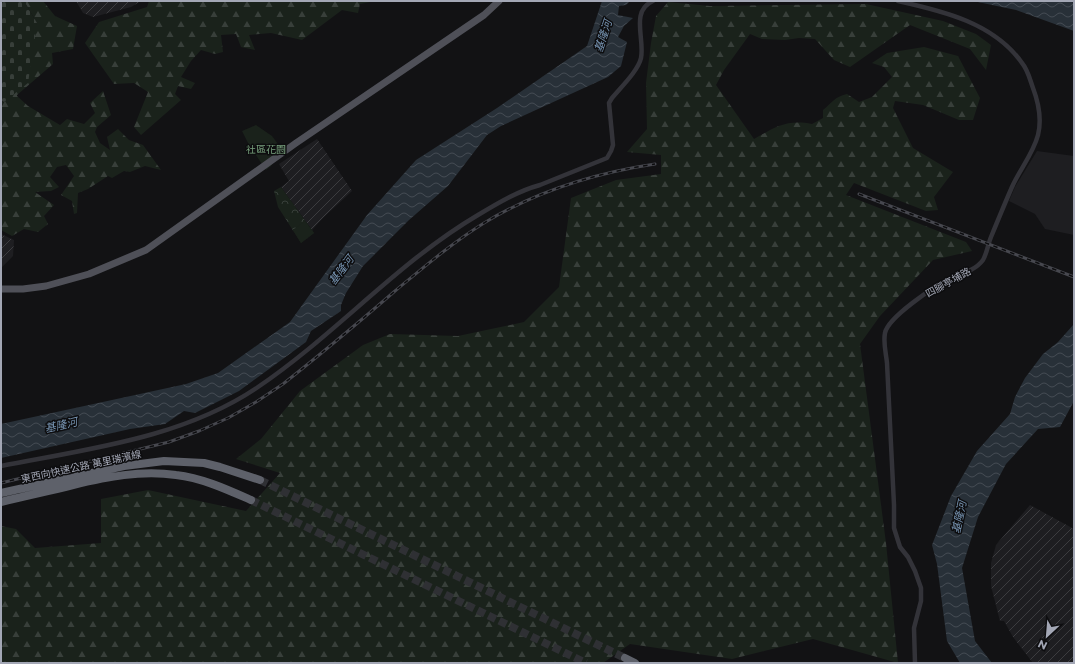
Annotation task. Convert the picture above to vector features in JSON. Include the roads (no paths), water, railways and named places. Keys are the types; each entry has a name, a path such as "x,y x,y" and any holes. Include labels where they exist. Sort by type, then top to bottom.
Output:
{"highway":[{"name":"東西向快速公路 萬里瑞濱線","path":"1,493 144,462 164,461 197,463 220,467 260,480"},
{"name":"東西向快速公路 萬里瑞濱線","path":"1,502 104,478 147,473 162,473 190,477 215,484 251,500"},
{"path":"625,658 635,663"}],"main road":[{"path":"1,289 23,289 46,286 89,274 146,250 285,151 484,15 499,1"}],"street":[{"path":"1,466 111,444 177,428 227,406 258,388 292,362 342,322 409,264 462,224 492,206 529,188 607,158 613,145 609,104 612,98 637,67 641,58 642,47 639,22 643,10 648,3 653,1"},
{"name":"四腳亭埔路","path":"898,1 955,16 997,36 1023,63 1040,109 1038,135 1034,148 1014,183 982,260 970,271 949,279 915,301 898,316 885,332 884,342 887,363 894,497 894,528 900,547 908,557 915,570 921,588 921,601 914,628 914,663"}],"water":[{"name":"基隆河","path":"602,1 630,1 626,5 619,6 618,15 633,18 624,26 618,37 627,42 621,66 608,77 501,126 487,135 448,186 409,220 363,266 346,293 341,305 341,311 311,331 306,342 239,391 195,413 184,411 165,424 130,429 1,458 1,424 186,384 218,373 290,322 367,215 416,160 497,108 587,46"},
{"path":"973,1 1070,1 1074,3 1074,31 1016,10"},
{"name":"基隆河","path":"1074,324 1074,401 1060,427 1038,429 1006,464 978,517 962,568 975,641 992,663 960,663 947,641 937,564 932,545 951,496 977,451 1010,414 1015,397 1025,378 1043,354 1058,342"}],"tunnel":[{"path":"260,480 625,658"},
{"path":"251,500 586,663"}],"railway":[{"path":"1,483 169,442 228,418 283,384 427,264 484,223 524,202 566,185 588,178 655,164"},
{"path":"859,194 1074,277"}],"park label":[{"name":"社區花園","path":"266,149"}]}
